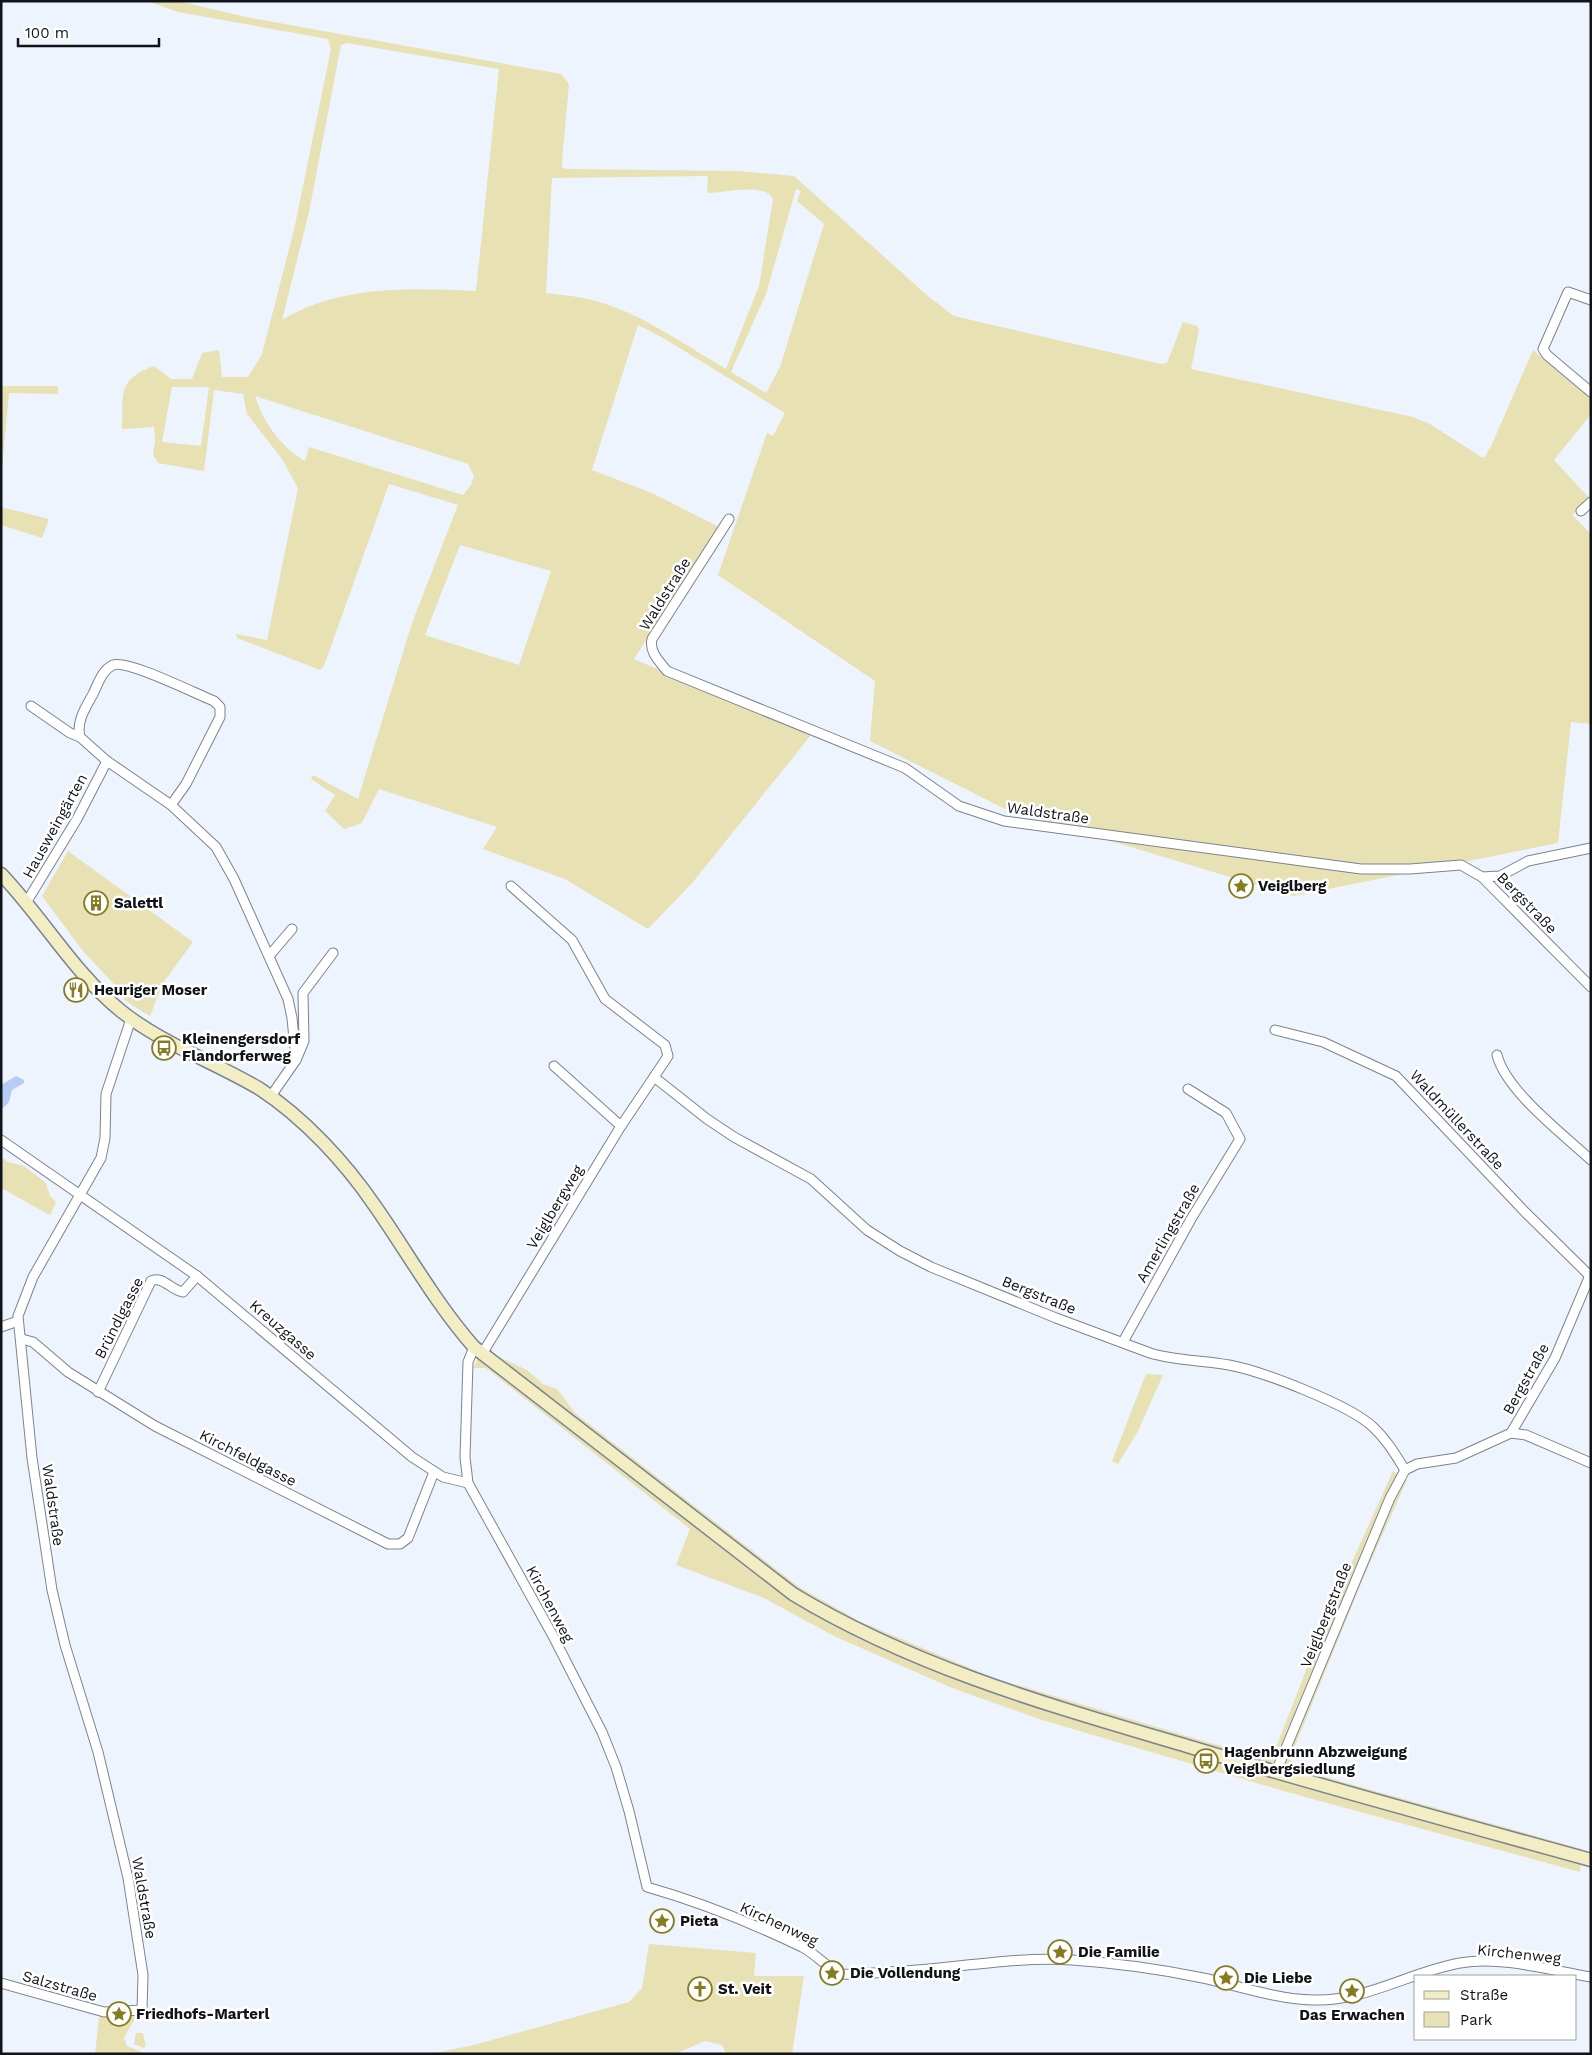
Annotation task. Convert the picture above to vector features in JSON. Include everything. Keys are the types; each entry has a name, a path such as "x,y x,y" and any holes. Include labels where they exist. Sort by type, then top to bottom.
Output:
{"main road":[{"path":"1,874 84,975 131,1019 271,1096 309,1129 366,1193 441,1306 478,1350 537,1394 714,1535 793,1594 831,1617 914,1656 1008,1691 1276,1772 1591,1860"}],"street":[{"path":"1591,300 1568,292 1543,349 1547,355 1591,392"},
{"path":"1581,512 1591,502"},
{"name":"Waldstraße","path":"729,519 652,639 650,646 667,671 905,768 959,806 1004,821 1361,869 1410,869 1461,865 1482,877"},
{"path":"80,737 79,725 82,715 105,670 116,664 130,665 216,703 221,710 220,716 186,784 171,805"},
{"path":"31,706 70,733 80,737 107,761 171,805 212,841 232,875 270,956 291,1010 296,1060"},
{"name":"Hausweingärten","path":"26,903 77,819 107,761"},
{"name":"Bergstraße","path":"1482,877 1500,876 1528,861 1591,848"},
{"name":"Bergstraße","path":"1482,877 1591,987"},
{"path":"511,886 568,937 605,999 665,1046 668,1056 654,1077"},
{"path":"270,956 292,929"},
{"path":"271,1096 296,1060 304,1041 303,994 333,954"},
{"name":"Waldstraße","path":"131,1019 106,1094 103,1151 96,1169 30,1283 19,1310 18,1320 22,1339 30,1440 52,1590 64,1639 98,1752 128,1878 143,1975 142,2010"},
{"name":"Waldmüllerstraße","path":"1275,1030 1323,1042 1396,1076 1525,1212 1590,1275"},
{"path":"1497,1055 1500,1067 1518,1092 1591,1160"},
{"path":"554,1066 621,1126"},
{"name":"Bergstraße","path":"654,1077 734,1138 811,1179 867,1230 900,1251 938,1270 1163,1357 1244,1369 1324,1399 1368,1423 1386,1440 1405,1470 1417,1464 1456,1458 1511,1433 1555,1358 1590,1275"},
{"name":"Veiglbergweg","path":"478,1350 654,1077"},
{"name":"Amerlingstraße","path":"1123,1342 1191,1219 1240,1139 1226,1113 1188,1090"},
{"name":"Kreuzgasse","path":"1,1140 197,1276 396,1445 434,1472 456,1481 468,1482"},
{"name":"Bründlgasse","path":"98,1392 151,1281 159,1280 183,1292 197,1276"},
{"path":"1,1326 18,1320"},
{"name":"Kirchfeldgasse","path":"22,1339 33,1342 64,1369 98,1392 164,1430 388,1544 400,1544 408,1538 434,1472"},
{"name":"Kirchenweg","path":"478,1350 468,1362 465,1457 468,1482 553,1636 602,1732 616,1767 629,1811 647,1887 753,1924 806,1949 840,1974 933,1970 1031,1959 1071,1960 1134,1966 1201,1978 1265,1993 1313,2000 1343,1999 1414,1976"},
{"path":"1511,1433 1526,1435 1591,1463"},
{"name":"Veiglbergstraße","path":"1276,1772 1390,1498 1405,1470"},
{"name":"Kirchenweg","path":"1417,1975 1469,1962 1515,1964 1591,1977"},
{"name":"Salzstraße","path":"1,1983 104,2012 142,2010"}],"green space":[{"path":"147,1 177,1 251,18 561,74 569,84 562,161 562,167 566,169 739,171 794,176 929,297 954,316 1161,364 1167,363 1183,322 1197,326 1199,330 1191,369 1413,417 1430,424 1481,457 1485,457 1492,444 1533,350 1591,398 1591,414 1554,460 1590,499 1572,515 1591,534 1591,724 1571,722 1558,843 1293,896 1005,809 870,741 875,681 718,575 767,433 773,436 785,413 665,339 638,325 592,470 652,493 719,527 634,659 811,735 693,882 648,929 565,879 483,849 497,827 379,789 362,823 344,829 325,811 335,795 311,779 313,775 358,799 412,623 458,505 389,484 324,666 320,670 237,638 236,634 267,640 298,488 282,459 247,414 243,394 214,390 204,471 158,463 153,454 155,441 154,427 122,429 123,397 128,383 133,377 154,366 171,379 192,379 202,353 219,350 222,377 248,377 262,354 294,230 331,49 328,39 178,12","holes":["347,43 499,69 476,291 426,289 376,291 328,300 282,320 309,212 341,45","708,176 707,193 753,190 769,194 773,199 759,286 726,369 627,312 610,305 586,299 546,293 552,178","796,189 801,191 797,201 824,224 780,367 766,393 731,372 766,294","172,387 209,387 201,446 162,442","255,396 468,464 474,476 471,485 463,495 309,447 305,461 288,449 274,433 263,415","460,545 551,571 519,665 425,635"]},
{"path":"1,386 58,386 58,394 9,393 1,478"},
{"path":"1,507 49,519 42,538 1,525"},
{"path":"68,851 193,942 163,983 150,1016 129,1003 119,994 114,984 83,951 42,896"},
{"path":"1,1157 8,1162 24,1166 46,1183 50,1196 56,1202 50,1215 1,1188"},
{"path":"486,1343 491,1348 493,1354 527,1370 543,1384 557,1389 576,1414 799,1587 859,1621 991,1677 1222,1746 1275,1750 1324,1624 1393,1471 1407,1480 1365,1574 1290,1758 1293,1768 1582,1849 1580,1872 1287,1792 1039,1719 952,1688 834,1636 764,1598 676,1565 690,1529 486,1368 473,1368"},
{"path":"1146,1374 1163,1375 1138,1431 1118,1464 1112,1461"},
{"path":"649,1944 756,1953 754,1976 804,1976 792,2054 726,2054 722,2045 705,2041 675,2054 430,2054 474,2045 629,2002 642,1988"},
{"path":"133,2016 135,2018 124,2038 127,2046 147,2054 95,2054 99,2017"},
{"path":"136,2033 143,2033 146,2046 144,2048 134,2044"}],"water":[{"path":"16,1076 24,1080 24,1083 12,1090 9,1102 1,1110 1,1085"}],"place":[{"name":"Veiglberg","path":"1241,886"},
{"name":"Salettl","path":"96,903"},
{"name":"Heuriger Moser","path":"76,990"},
{"name":"Kleinengersdorf Flandorferweg","path":"164,1048"},
{"name":"Hagenbrunn Abzweigung Veiglbergsiedlung","path":"1206,1761"},
{"name":"Pieta","path":"662,1921"},
{"name":"Die Familie","path":"1060,1952"},
{"name":"Die Vollendung","path":"832,1973"},
{"name":"Die Liebe","path":"1226,1978"},
{"name":"St. Veit","path":"700,1989"},
{"name":"Das Erwachen","path":"1352,1991"},
{"name":"Friedhofs-Marterl","path":"119,2014"}]}
